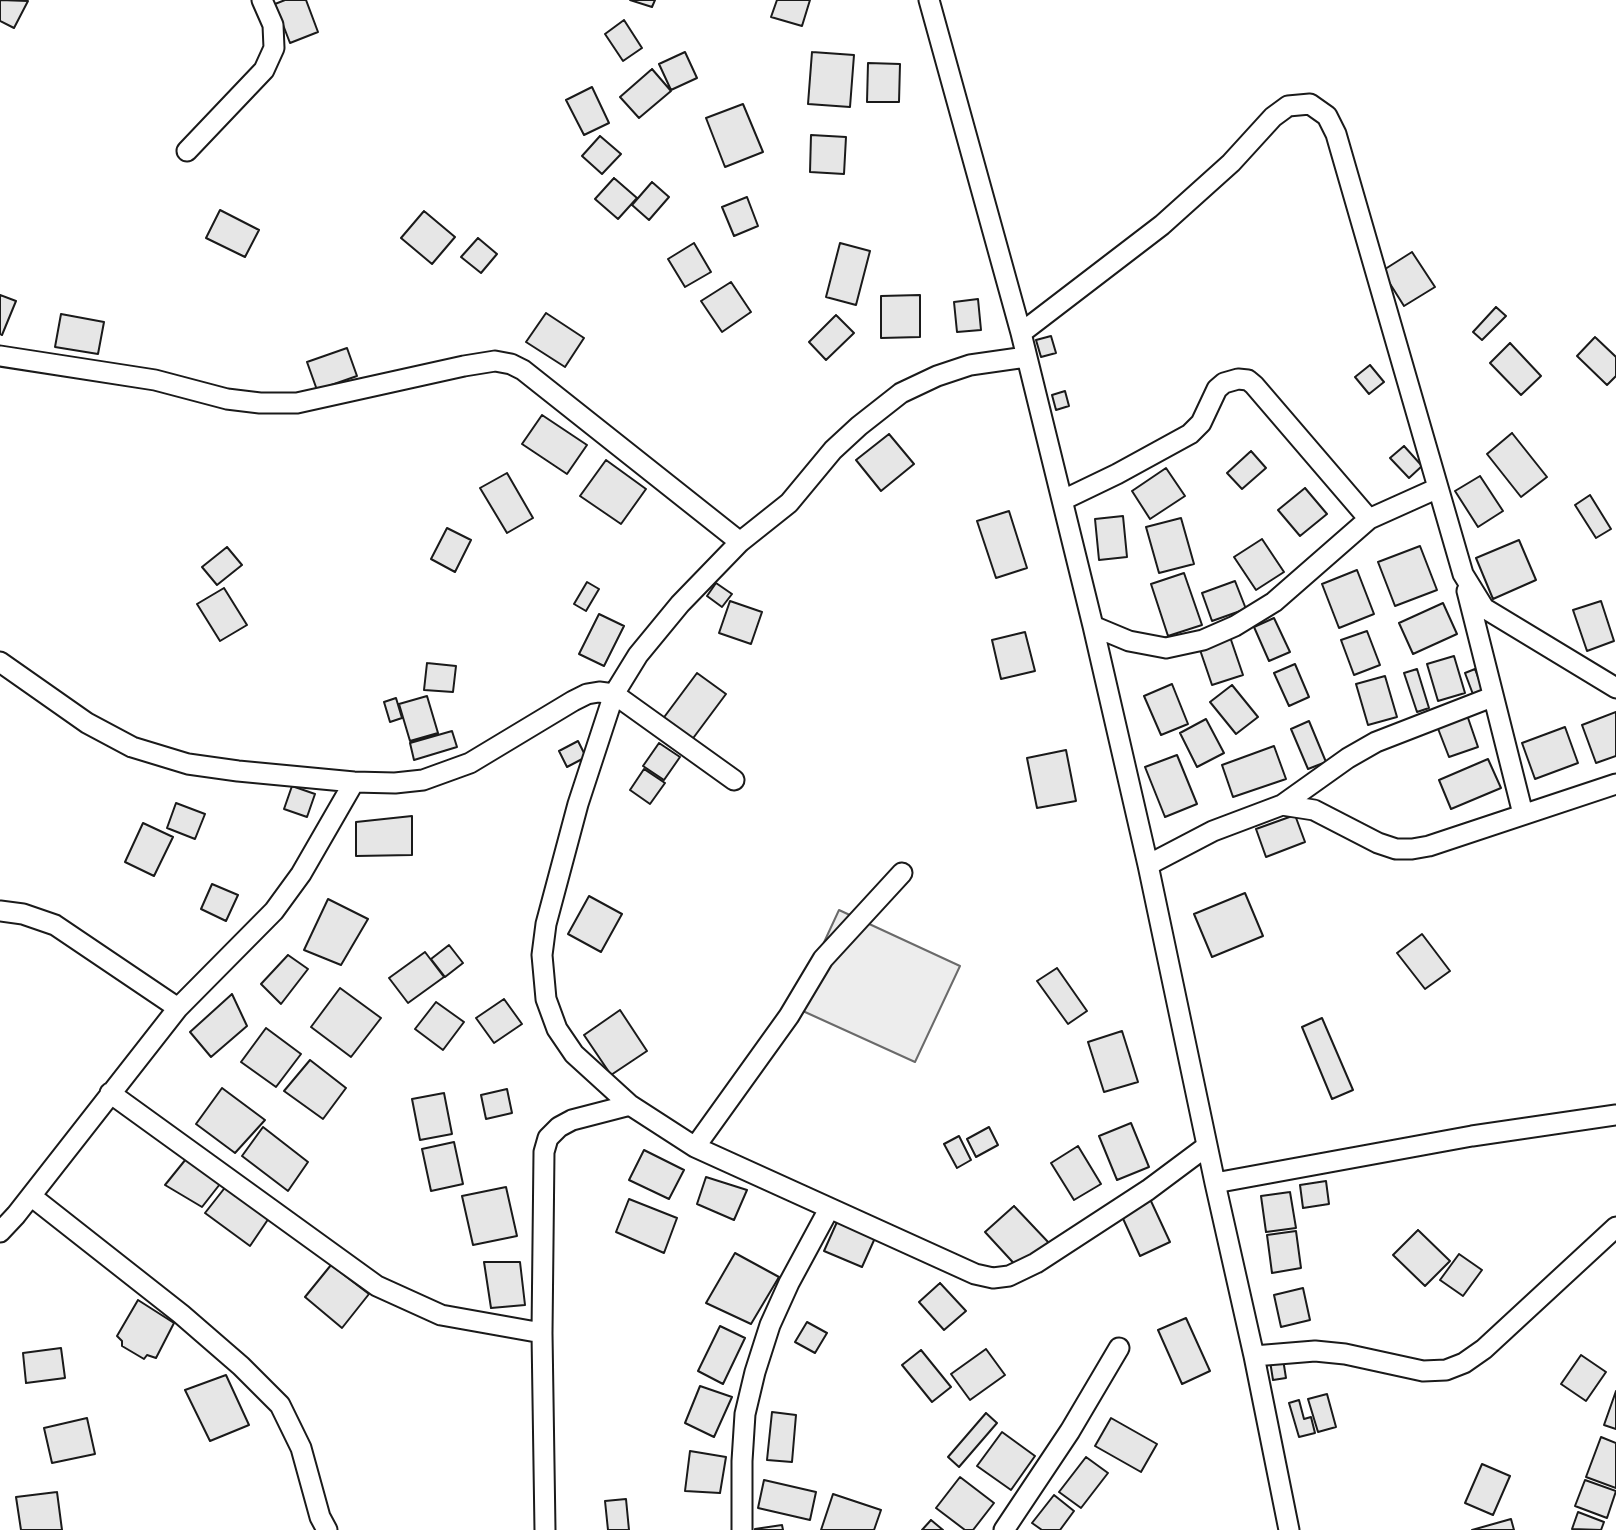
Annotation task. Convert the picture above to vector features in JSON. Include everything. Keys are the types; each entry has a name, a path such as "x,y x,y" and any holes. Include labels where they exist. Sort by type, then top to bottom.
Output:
{"street":[{"path":"187,151 264,70 274,48 273,25 262,0"},
{"path":"929,0 1021,332 1093,626 1148,865 1289,1530"},
{"path":"1021,332 1162,225 1231,163 1273,117 1288,106 1310,104 1327,116 1336,134 1463,574 1522,814"},
{"path":"0,356 155,380 227,399 260,403 297,403 464,366 495,361 511,364 523,370 740,542"},
{"path":"1026,357 970,365 936,376 901,393 833,450 789,503 740,542 658,629 638,655 614,694 578,804 546,924 542,955 546,999 557,1028 574,1054 630,1105 695,1147 975,1274 993,1278 1024,1271 1148,1190 1207,1146"},
{"path":"1063,500 1190,434 1201,423 1217,389 1224,383 1238,379 1248,380 1254,385 1369,519"},
{"path":"1093,626 1129,641 1166,648 1203,640 1266,608 1369,519 1438,488"},
{"path":"1463,574 1483,608 1616,688"},
{"path":"0,662 87,723 132,747 160,757 238,771 354,782 395,783 423,780 497,748 573,701 599,692 614,694 734,780"},
{"path":"1148,865 1213,831 1282,805 1348,758 1376,742 1492,697"},
{"path":"0,1232 178,1008 274,911 301,874 354,782"},
{"path":"1282,805 1314,810 1378,843 1396,849 1429,846 1616,784"},
{"path":"695,1147 789,1016 823,959 902,873"},
{"path":"0,911 23,914 55,925 178,1008"},
{"path":"110,1093 377,1286 441,1315 542,1333"},
{"path":"545,1530 542,1333 544,1152 548,1138 559,1127 572,1120 630,1105"},
{"path":"1214,1183 1472,1136 1616,1115"},
{"path":"31,1196 181,1314 241,1366 280,1405 301,1448 320,1517 327,1530"},
{"path":"742,1530 745,1414 755,1372 769,1325 829,1209"},
{"path":"1254,1356 1315,1351 1345,1354 1423,1371 1446,1370 1464,1363 1484,1349 1616,1227"},
{"path":"1004,1530 1063,1442 1119,1349"}],"shaded area":[{"path":"839,910 960,966 915,1062 794,1007"}],"building":[{"path":"0,0 28,1 14,28 0,21"},
{"path":"285,0 306,0 318,32 290,43 275,4"},
{"path":"630,0 655,0 652,7"},
{"path":"777,0 810,0 802,26 771,17"},
{"path":"624,20 642,48 623,61 605,34"},
{"path":"685,52 697,78 671,90 659,64"},
{"path":"812,52 854,55 850,107 808,104"},
{"path":"868,63 900,64 899,102 867,102"},
{"path":"652,69 671,91 639,118 620,97"},
{"path":"592,87 609,123 584,135 566,100"},
{"path":"743,104 763,152 725,167 706,118"},
{"path":"811,135 846,137 844,174 810,172"},
{"path":"600,136 621,154 602,174 582,156"},
{"path":"614,178 637,198 618,219 595,199"},
{"path":"652,182 669,197 649,220 632,205"},
{"path":"747,197 758,226 734,236 722,207"},
{"path":"220,210 259,230 245,257 206,238"},
{"path":"424,211 455,237 432,264 401,238"},
{"path":"478,238 497,254 481,273 461,257"},
{"path":"694,243 711,272 685,287 668,259"},
{"path":"840,243 870,251 856,305 826,297"},
{"path":"1412,252 1435,287 1404,306 1382,271"},
{"path":"731,282 751,312 722,332 701,301"},
{"path":"0,295 16,301 2,335 0,334"},
{"path":"920,295 920,337 881,338 881,296"},
{"path":"978,299 981,330 957,332 954,302"},
{"path":"1496,307 1506,316 1482,340 1473,332"},
{"path":"546,313 584,338 565,367 526,342"},
{"path":"61,314 104,322 98,354 55,347"},
{"path":"836,315 854,333 826,360 809,342"},
{"path":"1051,336 1056,353 1041,357 1036,340"},
{"path":"1595,337 1616,357 1616,376 1607,385 1577,356"},
{"path":"1510,343 1541,376 1521,395 1490,363"},
{"path":"347,348 357,376 317,390 307,362"},
{"path":"1370,365 1384,382 1369,394 1355,377"},
{"path":"1065,391 1069,406 1056,410 1052,395"},
{"path":"542,415 587,445 567,474 522,444"},
{"path":"1512,433 1547,477 1521,497 1487,454"},
{"path":"889,434 914,464 881,491 856,460"},
{"path":"1404,446 1422,466 1409,478 1390,458"},
{"path":"1251,451 1266,468 1242,489 1227,473"},
{"path":"606,460 646,489 621,524 580,496"},
{"path":"1166,468 1185,496 1150,519 1132,491"},
{"path":"507,473 533,518 507,533 480,488"},
{"path":"1480,476 1503,511 1478,527 1455,491"},
{"path":"1305,488 1327,514 1300,536 1278,510"},
{"path":"1590,495 1611,529 1596,538 1575,505"},
{"path":"1009,511 1027,568 996,578 977,521"},
{"path":"1123,516 1127,557 1099,560 1095,519"},
{"path":"1181,518 1194,564 1159,573 1146,527"},
{"path":"447,528 471,540 455,572 431,559"},
{"path":"1262,539 1284,572 1256,590 1234,557"},
{"path":"1519,540 1536,580 1493,599 1476,558"},
{"path":"1420,546 1437,590 1395,606 1378,562"},
{"path":"227,547 242,565 217,585 202,567"},
{"path":"1357,570 1374,614 1339,628 1322,584"},
{"path":"1184,573 1202,625 1168,636 1151,584"},
{"path":"1235,581 1246,609 1212,621 1202,593"},
{"path":"587,582 599,589 586,611 574,604"},
{"path":"716,583 732,594 722,607 707,596"},
{"path":"224,588 247,625 220,641 197,604"},
{"path":"730,601 762,612 751,644 719,633"},
{"path":"1601,601 1614,641 1587,651 1573,610"},
{"path":"1443,603 1457,634 1413,654 1399,623"},
{"path":"599,614 624,626 604,666 579,654"},
{"path":"1274,618 1290,652 1269,661 1254,627"},
{"path":"1367,631 1380,665 1354,675 1341,640"},
{"path":"1025,632 1035,671 1001,679 992,640"},
{"path":"1229,634 1243,675 1212,685 1198,644"},
{"path":"1454,656 1465,693 1438,701 1427,664"},
{"path":"427,663 456,666 453,692 424,690"},
{"path":"1295,664 1309,697 1289,706 1274,673"},
{"path":"1417,669 1429,708 1417,712 1404,673"},
{"path":"1475,669 1484,693 1474,697 1465,673"},
{"path":"697,673 726,694 691,741 662,720"},
{"path":"1385,676 1397,717 1368,725 1356,684"},
{"path":"1172,684 1188,724 1161,735 1144,696"},
{"path":"1232,685 1258,717 1236,734 1210,702"},
{"path":"427,696 438,733 410,741 399,704"},
{"path":"396,698 402,718 390,722 384,702"},
{"path":"1616,712 1616,756 1596,763 1582,725"},
{"path":"1467,715 1478,747 1449,757 1437,726"},
{"path":"1206,719 1224,753 1197,767 1180,733"},
{"path":"1309,721 1326,762 1308,769 1291,729"},
{"path":"1565,727 1578,763 1535,779 1522,743"},
{"path":"452,731 457,747 414,760 410,743"},
{"path":"578,741 586,757 567,767 559,751"},
{"path":"659,743 680,757 664,780 643,766"},
{"path":"1274,746 1286,779 1233,797 1222,765"},
{"path":"1066,750 1076,801 1037,808 1027,758"},
{"path":"1177,755 1197,804 1165,817 1145,767"},
{"path":"1488,759 1501,788 1451,809 1439,780"},
{"path":"644,769 665,783 650,804 630,790"},
{"path":"292,786 315,794 307,817 284,809"},
{"path":"176,803 205,814 195,839 167,828"},
{"path":"1295,815 1305,842 1266,857 1256,829"},
{"path":"412,816 412,855 356,856 356,822"},
{"path":"143,823 173,837 154,876 125,862"},
{"path":"212,884 238,895 226,921 201,909"},
{"path":"1245,893 1263,936 1212,957 1194,914"},
{"path":"589,896 622,914 601,952 568,934"},
{"path":"328,899 368,919 341,965 304,950"},
{"path":"1422,934 1450,971 1425,989 1397,953"},
{"path":"449,945 463,963 445,977 431,959"},
{"path":"425,952 444,977 408,1003 389,978"},
{"path":"288,955 308,969 281,1004 261,984"},
{"path":"1057,968 1087,1011 1068,1024 1037,981"},
{"path":"340,988 381,1018 351,1057 311,1027"},
{"path":"232,994 247,1026 211,1057 190,1032"},
{"path":"504,999 522,1024 494,1043 476,1018"},
{"path":"436,1002 464,1022 443,1050 415,1029"},
{"path":"620,1010 647,1051 611,1075 584,1035"},
{"path":"1322,1018 1353,1090 1332,1099 1302,1027"},
{"path":"266,1028 301,1054 276,1087 241,1062"},
{"path":"1122,1031 1138,1082 1104,1092 1088,1042"},
{"path":"310,1060 346,1088 323,1119 284,1091"},
{"path":"222,1088 265,1120 235,1153 196,1124"},
{"path":"507,1089 512,1113 486,1119 481,1095"},
{"path":"444,1093 452,1134 420,1140 412,1099"},
{"path":"1131,1123 1149,1167 1117,1180 1099,1136"},
{"path":"263,1127 308,1162 288,1191 242,1156"},
{"path":"989,1127 998,1145 976,1157 967,1139"},
{"path":"959,1136 971,1160 957,1168 944,1144"},
{"path":"454,1142 463,1184 431,1191 422,1149"},
{"path":"1078,1146 1101,1184 1074,1200 1051,1163"},
{"path":"644,1150 684,1170 669,1199 629,1180"},
{"path":"186,1159 220,1184 202,1207 165,1185"},
{"path":"706,1177 747,1190 734,1220 697,1204"},
{"path":"1326,1181 1329,1204 1303,1208 1300,1185"},
{"path":"227,1185 271,1215 250,1246 205,1213"},
{"path":"506,1187 517,1236 473,1245 462,1196"},
{"path":"1290,1192 1296,1228 1266,1232 1261,1196"},
{"path":"629,1199 677,1218 664,1253 616,1232"},
{"path":"1150,1199 1170,1242 1140,1256 1120,1212"},
{"path":"1014,1206 1049,1243 1020,1270 985,1232"},
{"path":"837,1222 875,1238 862,1267 824,1251"},
{"path":"1418,1230 1450,1261 1425,1286 1393,1255"},
{"path":"1296,1231 1301,1268 1272,1273 1267,1235"},
{"path":"735,1253 779,1277 751,1324 706,1303"},
{"path":"1459,1254 1482,1270 1463,1296 1440,1280"},
{"path":"484,1262 520,1262 525,1305 491,1308"},
{"path":"331,1265 369,1294 342,1328 305,1297"},
{"path":"940,1283 966,1311 944,1330 919,1302"},
{"path":"1303,1288 1310,1320 1281,1327 1274,1295"},
{"path":"138,1300 174,1323 156,1358 147,1355 144,1359 122,1346 122,1341 117,1336"},
{"path":"1186,1318 1210,1371 1182,1384 1158,1330"},
{"path":"807,1322 827,1333 815,1353 795,1342"},
{"path":"720,1326 745,1338 723,1384 698,1371"},
{"path":"61,1348 65,1378 26,1383 23,1353"},
{"path":"986,1349 1005,1375 970,1400 951,1374"},
{"path":"921,1350 951,1387 932,1402 902,1365"},
{"path":"1581,1355 1606,1372 1586,1401 1561,1384"},
{"path":"1283,1359 1286,1378 1273,1380 1270,1361"},
{"path":"226,1375 249,1425 210,1441 185,1390"},
{"path":"700,1386 732,1397 714,1437 685,1423"},
{"path":"1616,1391 1616,1429 1604,1425"},
{"path":"1327,1394 1336,1427 1318,1432 1308,1399"},
{"path":"1299,1400 1304,1419 1311,1417 1315,1433 1299,1437 1289,1403"},
{"path":"772,1412 796,1415 792,1462 767,1460"},
{"path":"986,1413 997,1423 959,1467 948,1457"},
{"path":"87,1418 95,1454 52,1463 44,1428"},
{"path":"1111,1418 1157,1444 1141,1472 1095,1446"},
{"path":"1002,1432 1035,1456 1011,1490 977,1466"},
{"path":"1601,1437 1616,1443 1616,1488 1586,1477"},
{"path":"690,1451 726,1457 720,1493 685,1491"},
{"path":"1086,1457 1108,1473 1081,1508 1059,1492"},
{"path":"1482,1464 1510,1476 1493,1515 1465,1503"},
{"path":"960,1477 994,1503 973,1530 965,1530 936,1508"},
{"path":"764,1480 816,1492 810,1520 758,1508"},
{"path":"1585,1480 1616,1491 1607,1518 1575,1506"},
{"path":"57,1492 62,1530 21,1530 16,1497"},
{"path":"833,1494 881,1510 874,1530 821,1530"},
{"path":"1054,1495 1074,1511 1060,1530 1042,1530 1032,1523"},
{"path":"626,1499 629,1530 608,1530 605,1501"},
{"path":"1578,1512 1604,1522 1601,1530 1572,1529"},
{"path":"1511,1519 1514,1530 1472,1530"},
{"path":"931,1520 943,1530 922,1530"},
{"path":"782,1525 783,1530 755,1530 755,1529"}]}
